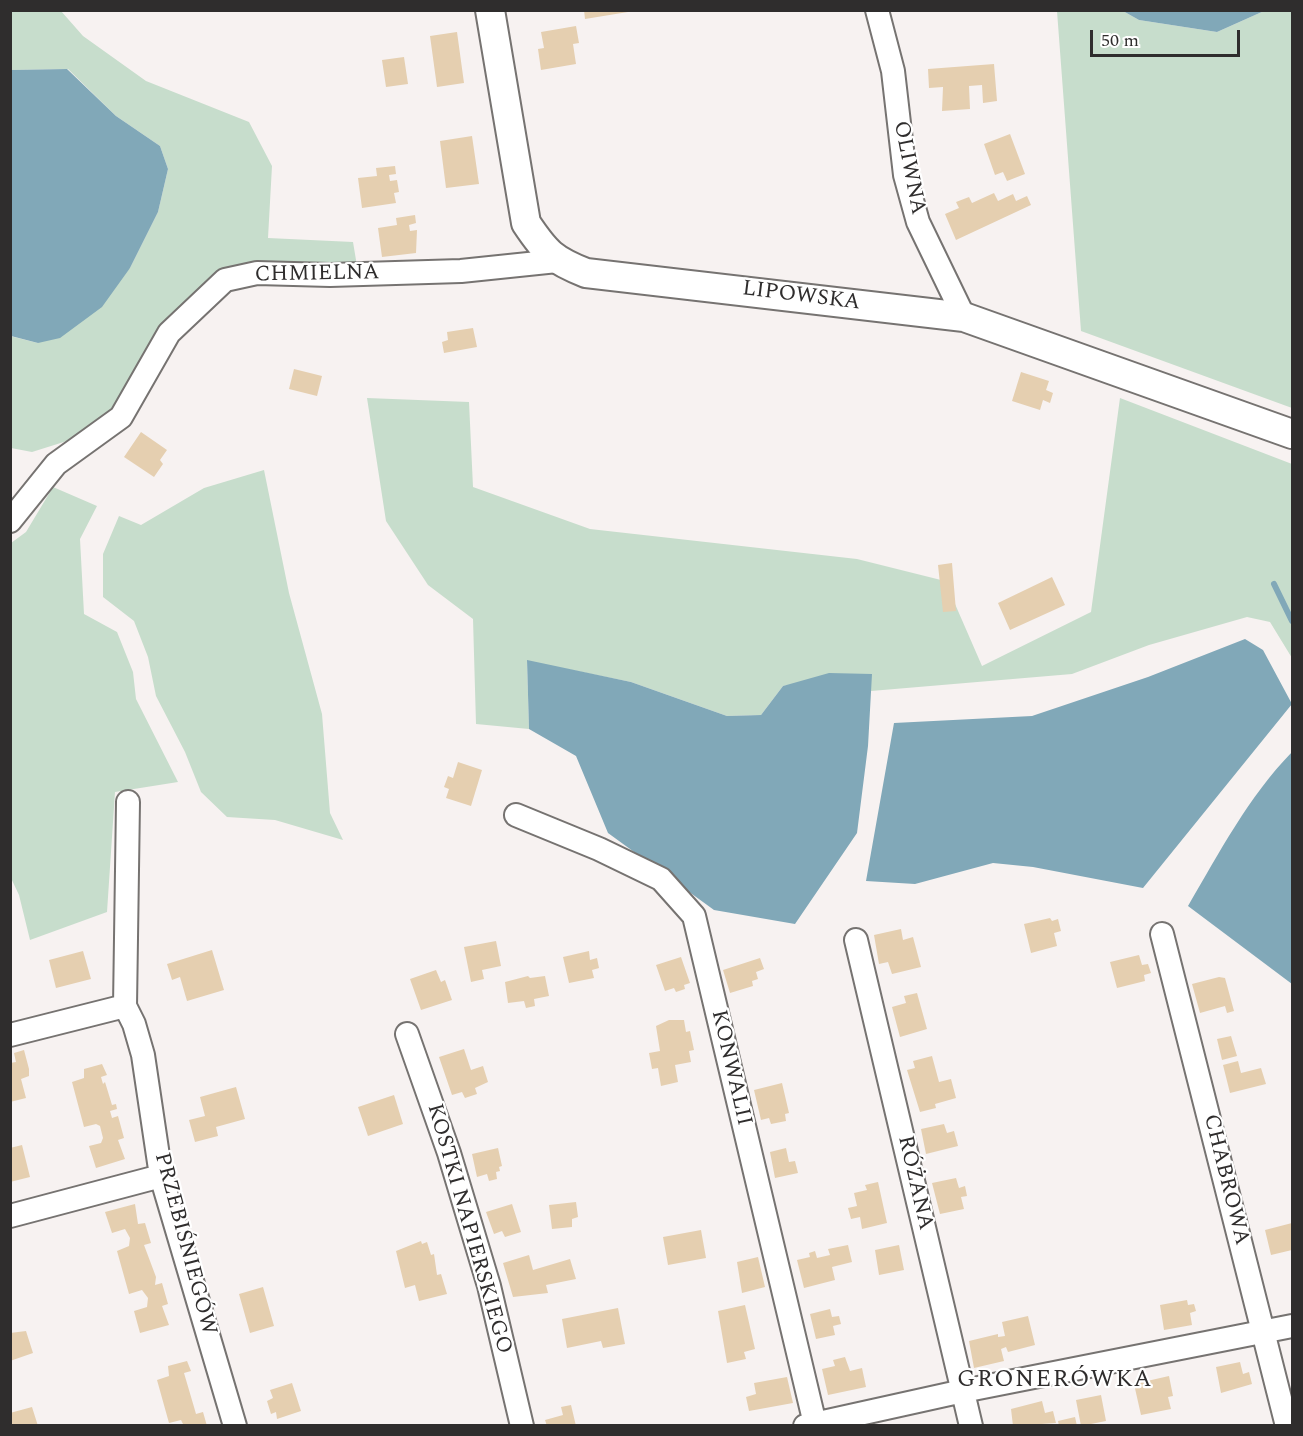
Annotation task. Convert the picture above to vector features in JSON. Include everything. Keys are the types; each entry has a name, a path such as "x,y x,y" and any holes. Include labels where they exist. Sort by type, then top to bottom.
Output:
{"street":[{"name":"LIPOWSKA","path":"490,10 526,223 557,261 586,273 964,317 1293,434"},
{"name":"OLIWNA","path":"877,10 893,71 905,176 918,222 964,317"},
{"name":"CHMIELNA","path":"10,521 56,464 122,417 169,333 225,280 257,273 330,275 461,271 557,261"},
{"path":"10,1035 118,1008 128,802"},
{"name":"KONWALII","path":"516,815 599,849 661,879 694,916 810,1424"},
{"name":"CHABROWA","path":"1162,934 1287,1425"},
{"name":"RÓŻANA","path":"856,940 971,1425"},
{"name":"PRZEBIŚNIEGÓW","path":"118,1008 134,1024 143,1055 161,1176 235,1425"},
{"name":"KOSTKI NAPIERSKIEGO","path":"407,1034 449,1153 489,1286 522,1425"},
{"path":"10,1216 161,1176"},
{"path":"810,1424 963,1391 1293,1326"}],"green space":[{"path":"11,11 61,11 83,36 146,81 249,122 272,166 268,238 353,242 357,266 232,268 118,408 86,435 32,452 11,448 10,336 38,343 130,268 158,212 168,169 160,146 116,116 68,69 11,70"},
{"path":"1057,11 1123,11 1139,20 1217,32 1264,11 1292,11 1292,408 1081,331"},
{"path":"367,398 469,402 473,487 590,529 857,559 945,581 982,666 1091,612 1120,398 1292,464 1292,658 1270,622 1247,617 1149,645 1072,674 871,691 871,674 783,686 761,715 727,716 631,682 527,661 529,729 476,724 473,619 428,585 386,521"},
{"path":"264,470 289,593 322,714 330,813 343,840 275,820 227,817 201,792 185,752 156,696 148,657 134,621 103,597 103,554 119,516 141,525 204,488"},
{"path":"53,487 97,506 80,539 84,614 117,632 133,672 136,699 178,782 115,792 107,912 30,940 19,895 10,876 11,543 26,532"}],"water":[{"path":"1123,11 1264,11 1217,32 1139,20"},
{"path":"67,69 116,116 160,146 168,169 158,212 130,268 102,307 60,338 38,343 11,336 11,70"},
{"path":"1245,639 1263,650 1292,704 1143,888 1033,867 993,863 915,884 866,881 894,723 1032,716 1148,677"},
{"path":"527,660 631,682 727,716 761,715 783,686 829,673 872,674 868,746 857,833 795,924 714,910 608,833 576,756 529,729"},
{"path":"1292,752 1292,984 1188,906 1248,806"}],"building":[{"path":"584,10 628,10 628,12 585,19"},
{"path":"576,26 579,43 573,44 576,64 541,70 538,49 544,48 541,32"},
{"path":"457,32 464,83 437,87 430,36"},
{"path":"404,57 408,84 386,87 382,60"},
{"path":"994,64 997,101 983,103 982,85 969,86 970,109 942,111 943,87 929,88 928,69"},
{"path":"1010,134 1025,174 1007,181 1003,172 995,175 984,144"},
{"path":"472,136 479,184 446,188 440,141"},
{"path":"395,166 396,174 389,175 390,181 397,180 399,192 394,193 396,203 362,208 358,178 377,176 376,168"},
{"path":"994,193 998,201 1013,194 1016,201 1027,196 1031,205 956,240 945,214 959,208 956,202 969,197 972,203"},
{"path":"415,215 416,223 409,225 410,231 417,230 416,253 382,257 378,228 397,225 396,218"},
{"path":"473,328 477,347 444,353 442,342 448,340 447,332"},
{"path":"294,369 322,376 317,396 289,389"},
{"path":"1021,372 1049,381 1046,390 1053,393 1050,403 1043,400 1040,410 1012,401"},
{"path":"141,432 167,450 160,460 163,464 154,477 124,457"},
{"path":"952,563 956,611 943,612 938,565"},
{"path":"1052,577 1065,605 1010,630 998,603"},
{"path":"458,762 482,770 471,806 446,798 449,789 444,787 448,776 453,778"},
{"path":"1050,918 1052,921 1058,919 1061,931 1054,933 1057,946 1031,953 1024,924"},
{"path":"901,929 903,940 913,937 921,967 892,974 888,962 879,964 874,935"},
{"path":"496,941 501,966 482,970 484,979 471,982 464,947"},
{"path":"212,950 224,990 187,1001 180,977 172,980 167,964"},
{"path":"83,951 91,979 56,988 49,960"},
{"path":"589,951 590,960 597,958 599,968 592,970 594,978 569,983 563,957"},
{"path":"1139,955 1142,965 1148,964 1151,973 1144,975 1145,981 1117,988 1110,962"},
{"path":"681,957 690,983 684,985 685,989 676,992 674,988 665,991 656,965"},
{"path":"760,958 764,969 756,972 758,979 752,981 753,986 730,993 723,970"},
{"path":"436,970 441,982 445,980 452,1000 421,1010 410,979"},
{"path":"528,976 530,978 545,976 549,996 534,999 535,1006 526,1008 524,1001 508,1003 505,982"},
{"path":"1219,977 1225,978 1234,1011 1227,1013 1225,1006 1200,1013 1192,984"},
{"path":"917,993 927,1029 900,1037 892,1007 906,1003 904,996"},
{"path":"669,1020 684,1020 686,1032 690,1031 694,1050 689,1051 691,1062 675,1065 678,1082 661,1086 658,1068 652,1069 649,1053 660,1051 656,1026"},
{"path":"1231,1036 1237,1056 1222,1060 1217,1039"},
{"path":"464,1049 471,1070 483,1066 488,1082 475,1088 477,1094 465,1098 462,1092 452,1095 439,1057"},
{"path":"24,1050 29,1076 21,1079 26,1098 10,1102 10,1063 16,1062 14,1053"},
{"path":"932,1056 939,1082 951,1079 956,1098 935,1104 936,1108 920,1112 907,1070 915,1068 913,1061"},
{"path":"1238,1061 1241,1073 1261,1068 1266,1084 1230,1093 1223,1065"},
{"path":"102,1064 107,1075 101,1077 103,1084 105,1082 112,1105 116,1104 117,1109 110,1111 112,1118 118,1116 124,1138 118,1140 125,1159 96,1168 89,1146 101,1143 103,1138 100,1126 96,1124 84,1127 72,1082 84,1078 84,1069"},
{"path":"782,1083 789,1113 785,1114 786,1121 771,1124 769,1118 761,1120 754,1090"},
{"path":"236,1087 245,1119 216,1127 218,1136 195,1142 189,1120 205,1116 200,1097"},
{"path":"394,1095 403,1124 368,1136 358,1107"},
{"path":"944,1124 947,1133 954,1131 958,1146 926,1154 921,1129"},
{"path":"22,1145 30,1177 10,1182 10,1148"},
{"path":"498,1148 502,1166 499,1167 500,1171 496,1172 497,1179 489,1181 487,1174 477,1177 472,1154"},
{"path":"786,1148 789,1162 795,1161 798,1173 775,1178 770,1152"},
{"path":"956,1178 959,1188 965,1186 967,1196 961,1197 964,1209 940,1214 932,1183"},
{"path":"878,1182 887,1223 862,1229 860,1217 851,1219 848,1208 857,1206 854,1193 867,1190 865,1185"},
{"path":"576,1202 578,1217 572,1219 572,1227 552,1229 549,1205"},
{"path":"135,1204 138,1224 145,1223 151,1243 144,1245 156,1277 155,1285 162,1283 168,1304 162,1306 169,1325 140,1333 134,1311 147,1307 148,1298 142,1290 129,1294 117,1251 129,1246 130,1238 125,1229 112,1233 105,1212"},
{"path":"512,1204 521,1232 505,1237 502,1231 494,1234 486,1212"},
{"path":"1292,1223 1292,1250 1271,1255 1265,1230"},
{"path":"701,1230 706,1258 668,1265 663,1237"},
{"path":"421,1241 422,1244 427,1242 431,1255 434,1254 437,1275 441,1274 447,1294 419,1301 415,1285 405,1288 396,1251"},
{"path":"848,1245 852,1262 832,1267 835,1280 804,1288 797,1260 810,1257 809,1253 815,1251 817,1258 830,1255 828,1249"},
{"path":"899,1245 904,1270 879,1275 875,1250"},
{"path":"529,1255 533,1270 570,1259 576,1279 546,1285 548,1293 513,1297 503,1263"},
{"path":"758,1257 765,1287 742,1293 737,1262"},
{"path":"263,1287 274,1326 250,1333 239,1294"},
{"path":"1187,1300 1188,1305 1194,1304 1196,1311 1190,1313 1192,1325 1164,1330 1160,1305"},
{"path":"745,1305 755,1349 744,1352 746,1359 727,1363 718,1311"},
{"path":"618,1308 625,1344 603,1348 601,1341 567,1348 562,1319"},
{"path":"830,1309 832,1317 839,1316 841,1324 833,1326 835,1335 816,1339 810,1314"},
{"path":"1028,1316 1035,1345 1008,1352 1006,1347 1001,1349 1004,1361 974,1368 969,1341 998,1334 998,1337 1005,1336 1002,1322"},
{"path":"26,1331 33,1353 10,1361 10,1333"},
{"path":"845,1357 850,1371 862,1368 866,1387 828,1395 822,1369 835,1366 833,1360"},
{"path":"187,1361 191,1371 184,1373 196,1414 203,1412 207,1426 184,1426 181,1420 169,1423 157,1380 169,1376 168,1366"},
{"path":"1240,1362 1243,1374 1249,1372 1252,1384 1221,1393 1216,1367"},
{"path":"1169,1376 1173,1396 1168,1397 1171,1409 1141,1415 1134,1384"},
{"path":"787,1377 793,1403 749,1411 746,1397 756,1394 754,1383"},
{"path":"292,1383 301,1411 277,1419 276,1412 271,1414 267,1401 273,1398 270,1390"},
{"path":"1101,1395 1106,1421 1081,1426 1076,1400"},
{"path":"1042,1401 1045,1413 1053,1411 1056,1423 1013,1426 1011,1409"},
{"path":"571,1405 576,1426 547,1426 545,1420 563,1415 561,1407"},
{"path":"32,1407 38,1426 10,1426 10,1413"},
{"path":"1075,1417 1077,1426 1059,1426 1058,1421"}],"waterway":[{"path":"1274,584 1292,621"}],"district":[{"name":"GRONERÓWKA","path":"1055,1381"}]}
